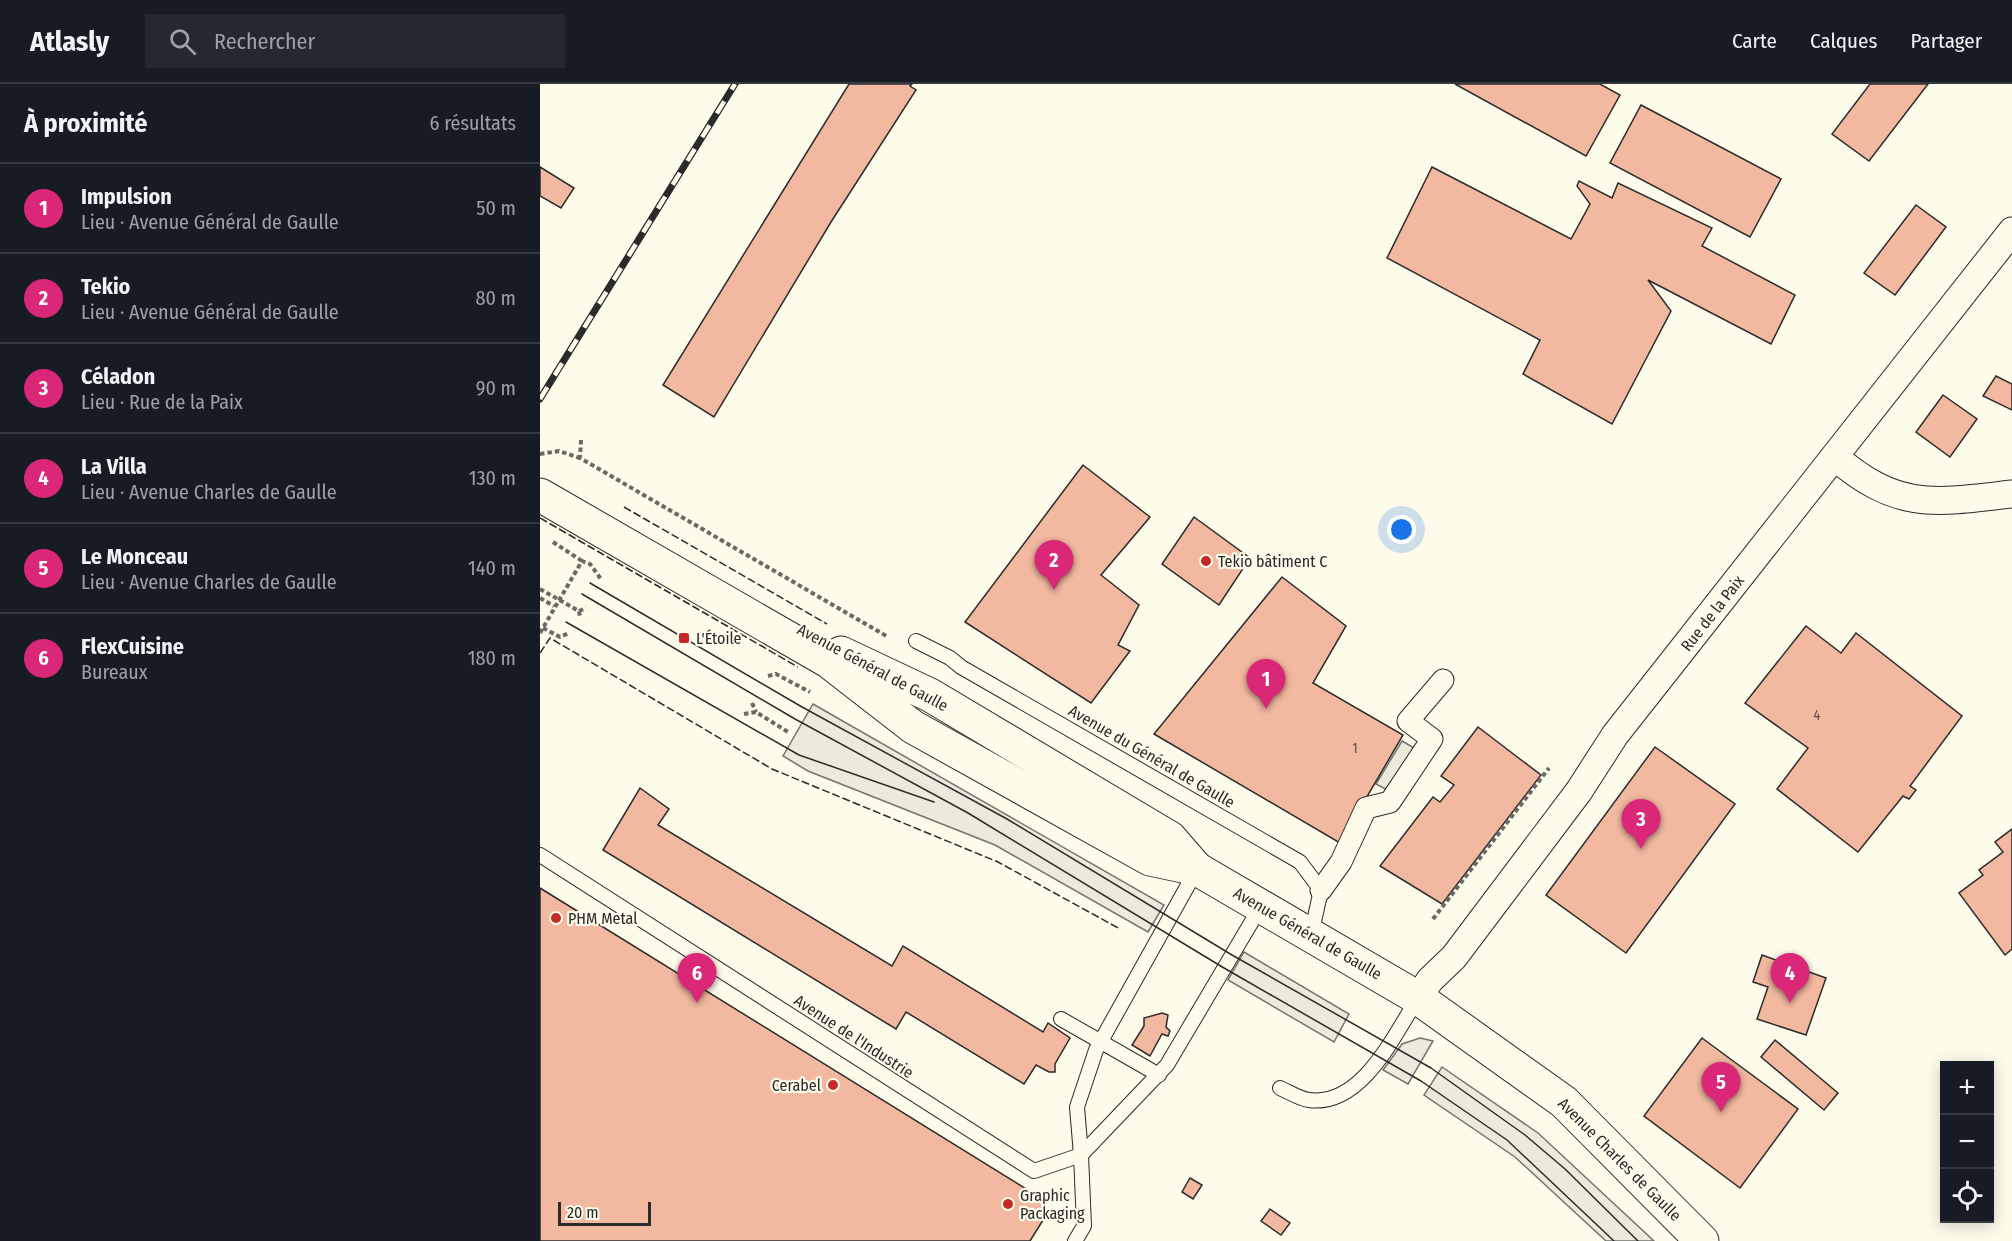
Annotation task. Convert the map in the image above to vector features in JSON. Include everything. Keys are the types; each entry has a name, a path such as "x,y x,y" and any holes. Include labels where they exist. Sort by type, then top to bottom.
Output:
{"main road":[{"name":"Avenue Général de Gaulle","path":"540,477 834,650 883,687 913,727 1150,859 1197,869 1418,998"},
{"name":"Avenue Général de Gaulle","path":"540,495 828,661 883,687"},
{"name":"Avenue Charles de Gaulle","path":"1418,998 1564,1102 1702,1241"}],"street":[{"name":"Rue de la Paix","path":"1418,998 1431,980 1460,950 1572,800 1615,735 2012,231"},
{"path":"1835,457 1879,489 1912,499 1939,501 2012,494"},
{"path":"1321,890 1341,862 1366,808 1389,802 1432,739 1408,721 1443,680"}],"lane":[{"name":"Avenue du Général de Gaulle","path":"916,641 950,658 961,667 1300,862 1321,890"},
{"name":"Avenue de l'Industrie","path":"540,855 1034,1171 1081,1155"},
{"path":"1075,1241 1084,1226 1077,1107 1101,1042 1197,869"},
{"path":"1311,935 1321,890"},
{"path":"1081,1155 1159,1075 1261,906"},
{"path":"1280,1088 1308,1100 1325,1099 1347,1091 1370,1074 1418,998"},
{"path":"1061,1018 1159,1075"}],"path":[{"path":"540,454 559,451 580,458"},
{"path":"569,633 560,637 541,631 582,561 590,564 602,579"},
{"path":"540,589 579,611"},
{"path":"540,598 554,606"},
{"path":"579,611 586,608"},
{"path":"579,611 580,617"},
{"path":"768,676 776,674 810,692"},
{"path":"752,703 756,712 788,732"},
{"path":"744,714 756,712"},
{"path":"1433,919 1549,768"}],"shaded area":[{"path":"813,704 1164,905 1148,932 995,845 808,771 783,756"},
{"path":"1402,741 1416,749 1391,792 1376,784"},
{"path":"1244,952 1349,1014 1334,1042 1228,980"},
{"path":"1420,1038 1433,1041 1408,1084 1383,1070 1402,1044"},
{"path":"1442,1067 1538,1133 1654,1241 1606,1241 1515,1157 1424,1095"}],"building":[{"path":"849,84 912,84 910,86 916,90 831,222 714,417 663,385"},
{"path":"1455,84 1600,84 1620,95 1586,156"},
{"path":"1870,84 1928,84 1869,161 1832,134"},
{"path":"1641,105 1781,179 1750,237 1610,163"},
{"path":"540,167 574,188 561,208 540,196"},
{"path":"1432,167 1571,239 1590,204 1577,186 1579,181 1612,198 1618,183 1712,228 1702,246 1795,295 1771,344 1648,280 1671,311 1612,424 1523,374 1540,340 1387,258"},
{"path":"1916,205 1946,227 1895,295 1864,273"},
{"path":"1996,376 2012,384 2012,410 1983,396"},
{"path":"1943,395 1977,419 1950,457 1916,432"},
{"path":"1083,465 1150,517 1101,575 1139,605 1118,645 1130,651 1091,703 965,622"},
{"name":"Tekio bâtiment C","path":"1194,517 1250,558 1219,605 1162,564"},
{"path":"1282,577 1346,626 1313,683 1403,735 1340,843 1154,734"},
{"path":"1806,626 1841,653 1856,633 1962,716 1910,786 1916,790 1909,799 1903,796 1858,852 1777,789 1808,748 1745,703"},
{"path":"1478,727 1541,775 1442,904 1380,866 1433,797 1440,802 1454,785 1441,776"},
{"path":"1655,747 1735,804 1626,953 1546,895"},
{"path":"640,788 669,809 658,825 892,966 903,946 1043,1032 1048,1023 1070,1038 1055,1064 1055,1072 1049,1072 1036,1065 1024,1084 906,1012 896,1029 603,850"},
{"path":"2012,829 2012,949 2005,955 1959,893 1983,875 1979,870 2003,852 1995,842"},
{"path":"540,888 1044,1200 1045,1217 1030,1241 540,1241"},
{"path":"1762,955 1826,978 1806,1035 1757,1019 1768,987 1753,982"},
{"path":"1162,1013 1168,1015 1166,1027 1170,1031 1168,1036 1162,1034 1150,1056 1132,1045 1144,1026 1144,1018"},
{"path":"1702,1038 1798,1109 1740,1188 1644,1116"},
{"path":"1775,1040 1838,1093 1824,1110 1761,1057"},
{"path":"1190,1178 1202,1185 1193,1199 1182,1192"},
{"path":"1270,1209 1290,1223 1281,1235 1261,1221"}],"tram line":[{"path":"590,583 802,707 1007,819 1232,955 1431,1068 1525,1135 1565,1169 1638,1241"},
{"path":"582,594 795,719 968,813 1224,968 1421,1081 1507,1140 1614,1241"},
{"path":"566,622 799,755 934,802"}],"railway":[{"path":"540,399 735,84"}],"fence":[{"path":"624,507 827,624"},
{"path":"540,518 798,667"},
{"path":"540,653 550,638 772,769 998,862 1120,929"}],"place":[{"name":"Tekio bâtiment C","path":"1206,561"},
{"name":"Tekio","path":"1054,590"},
{"name":"L'Étoile","path":"684,638"},
{"name":"Impulsion","path":"1266,709"},
{"name":"Céladon","path":"1641,849"},
{"name":"PHM Metal","path":"556,918"},
{"name":"FlexCuisine","path":"697,1003"},
{"name":"La Villa","path":"1790,1003"},
{"name":"Cerabel","path":"833,1085"},
{"name":"Le Monceau","path":"1721,1112"},
{"name":"Graphic Packaging","path":"1008,1204"}]}
